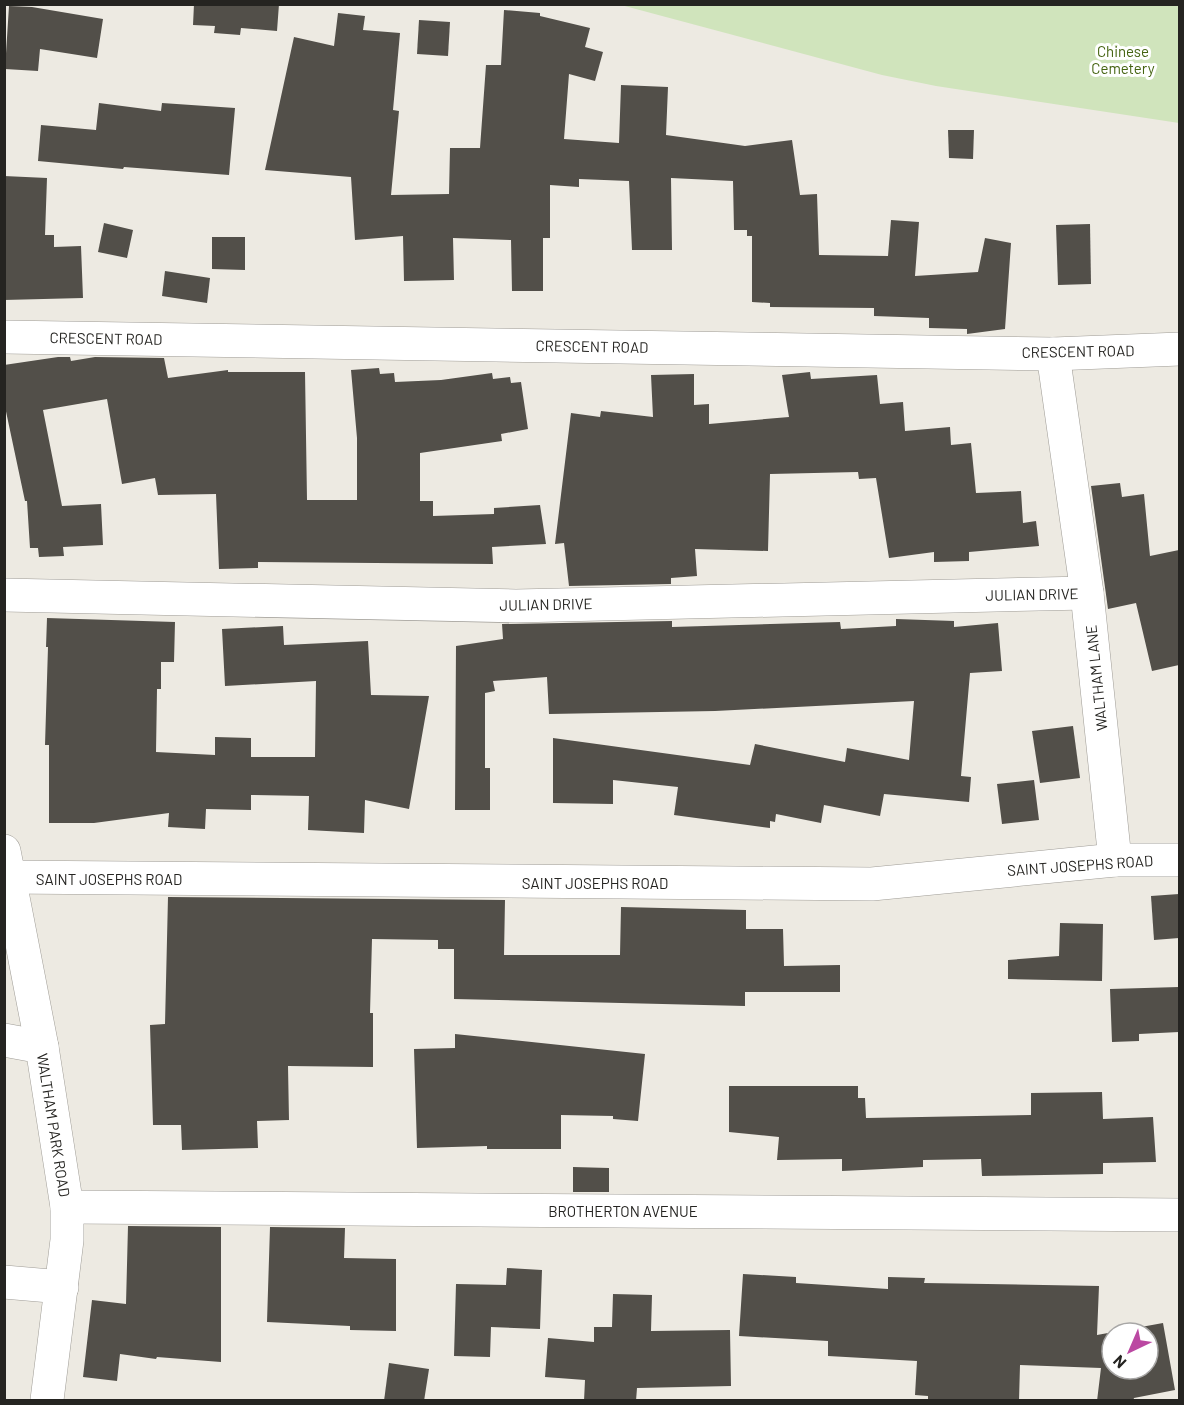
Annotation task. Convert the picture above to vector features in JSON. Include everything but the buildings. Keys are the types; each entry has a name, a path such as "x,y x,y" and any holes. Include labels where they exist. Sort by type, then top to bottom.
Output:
{"street":[{"name":"CRESCENT ROAD","path":"4,337 1053,354 1179,349"},
{"name":"WALTHAM LANE","path":"1053,354 1087,593 1115,860"},
{"name":"JULIAN DRIVE","path":"4,596 516,606 1087,593"},
{"name":"SAINT JOSEPHS ROAD","path":"6,869 872,884 1115,860 1179,860"},
{"name":"WALTHAM PARK ROAD","path":"6,869 42,1047 67,1207 67,1240 47,1401"},
{"path":"4,1040 42,1047"},
{"name":"BROTHERTON AVENUE","path":"67,1207 1179,1215"},
{"path":"4,1282 62,1287"}],"green space":[{"name":"Chinese Cemetery","path":"621,5 1179,5 1179,123 936,86 882,75"}]}
